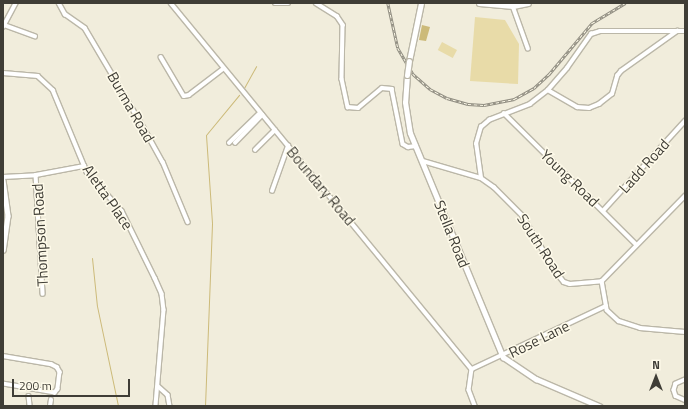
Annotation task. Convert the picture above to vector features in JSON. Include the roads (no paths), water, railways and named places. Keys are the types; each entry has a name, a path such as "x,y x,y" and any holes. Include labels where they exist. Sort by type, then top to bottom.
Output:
{"main road":[{"name":"Stella Road","path":"421,3 407,75 406,114 416,146 503,357"},
{"path":"479,3 513,6 528,3"},
{"path":"503,357 536,378 597,405"}],"street":[{"path":"16,3 4,26 35,36"},
{"name":"Burma Road","path":"59,3 65,14 85,28 144,128 163,162 188,222"},
{"name":"Boundary Road","path":"171,3 223,69 472,369"},
{"path":"275,3 288,3"},
{"path":"316,3 337,16 343,25 342,79 348,106 358,108 382,88 392,89 403,144 408,147 416,146"},
{"path":"513,6 528,48"},
{"path":"548,90 577,108 589,108 599,104 612,94 617,76 621,71 677,31"},
{"path":"481,178 476,144 478,131 489,120 530,104 548,90 568,68 584,41 595,32 685,31"},
{"path":"161,57 184,96 190,95 223,69"},
{"name":"Aletta Place","path":"3,73 38,76 46,81 59,102 84,166 91,178 118,205 128,220 162,294 164,322 156,406"},
{"name":"Young Road","path":"504,113 636,244"},
{"path":"229,143 261,114"},
{"path":"235,143 261,114"},
{"name":"Ladd Road","path":"603,211 685,121"},
{"path":"255,150 274,130"},
{"path":"272,191 288,146"},
{"name":"South Road","path":"422,161 481,178 511,202 522,214 564,282 575,284 602,281"},
{"path":"3,177 36,175 84,166"},
{"name":"Thompson Road","path":"36,175 43,294"},
{"path":"3,180 8,216 3,250"},
{"path":"685,196 636,244 602,281 606,306 610,315 625,324 685,332"},
{"name":"Rose Lane","path":"472,369 503,357 606,306"},
{"path":"3,356 51,364 57,367 60,372 58,389 55,393 3,384"},
{"path":"472,369 469,390 475,406"},
{"path":"685,380 676,384 674,390 676,396 685,400"},
{"path":"158,386 168,395 170,406"},
{"path":"29,396 30,406"},
{"path":"50,406 51,400"}],"waterway":[{"path":"244,88 256,66"},
{"path":"205,406 212,223 206,135 239,95"},
{"path":"92,258 97,306 118,406"}],"railway":[{"path":"388,3 398,48 413,74 430,89 447,98 468,104 484,105 514,99 534,88 549,74 592,23 625,3"}]}
